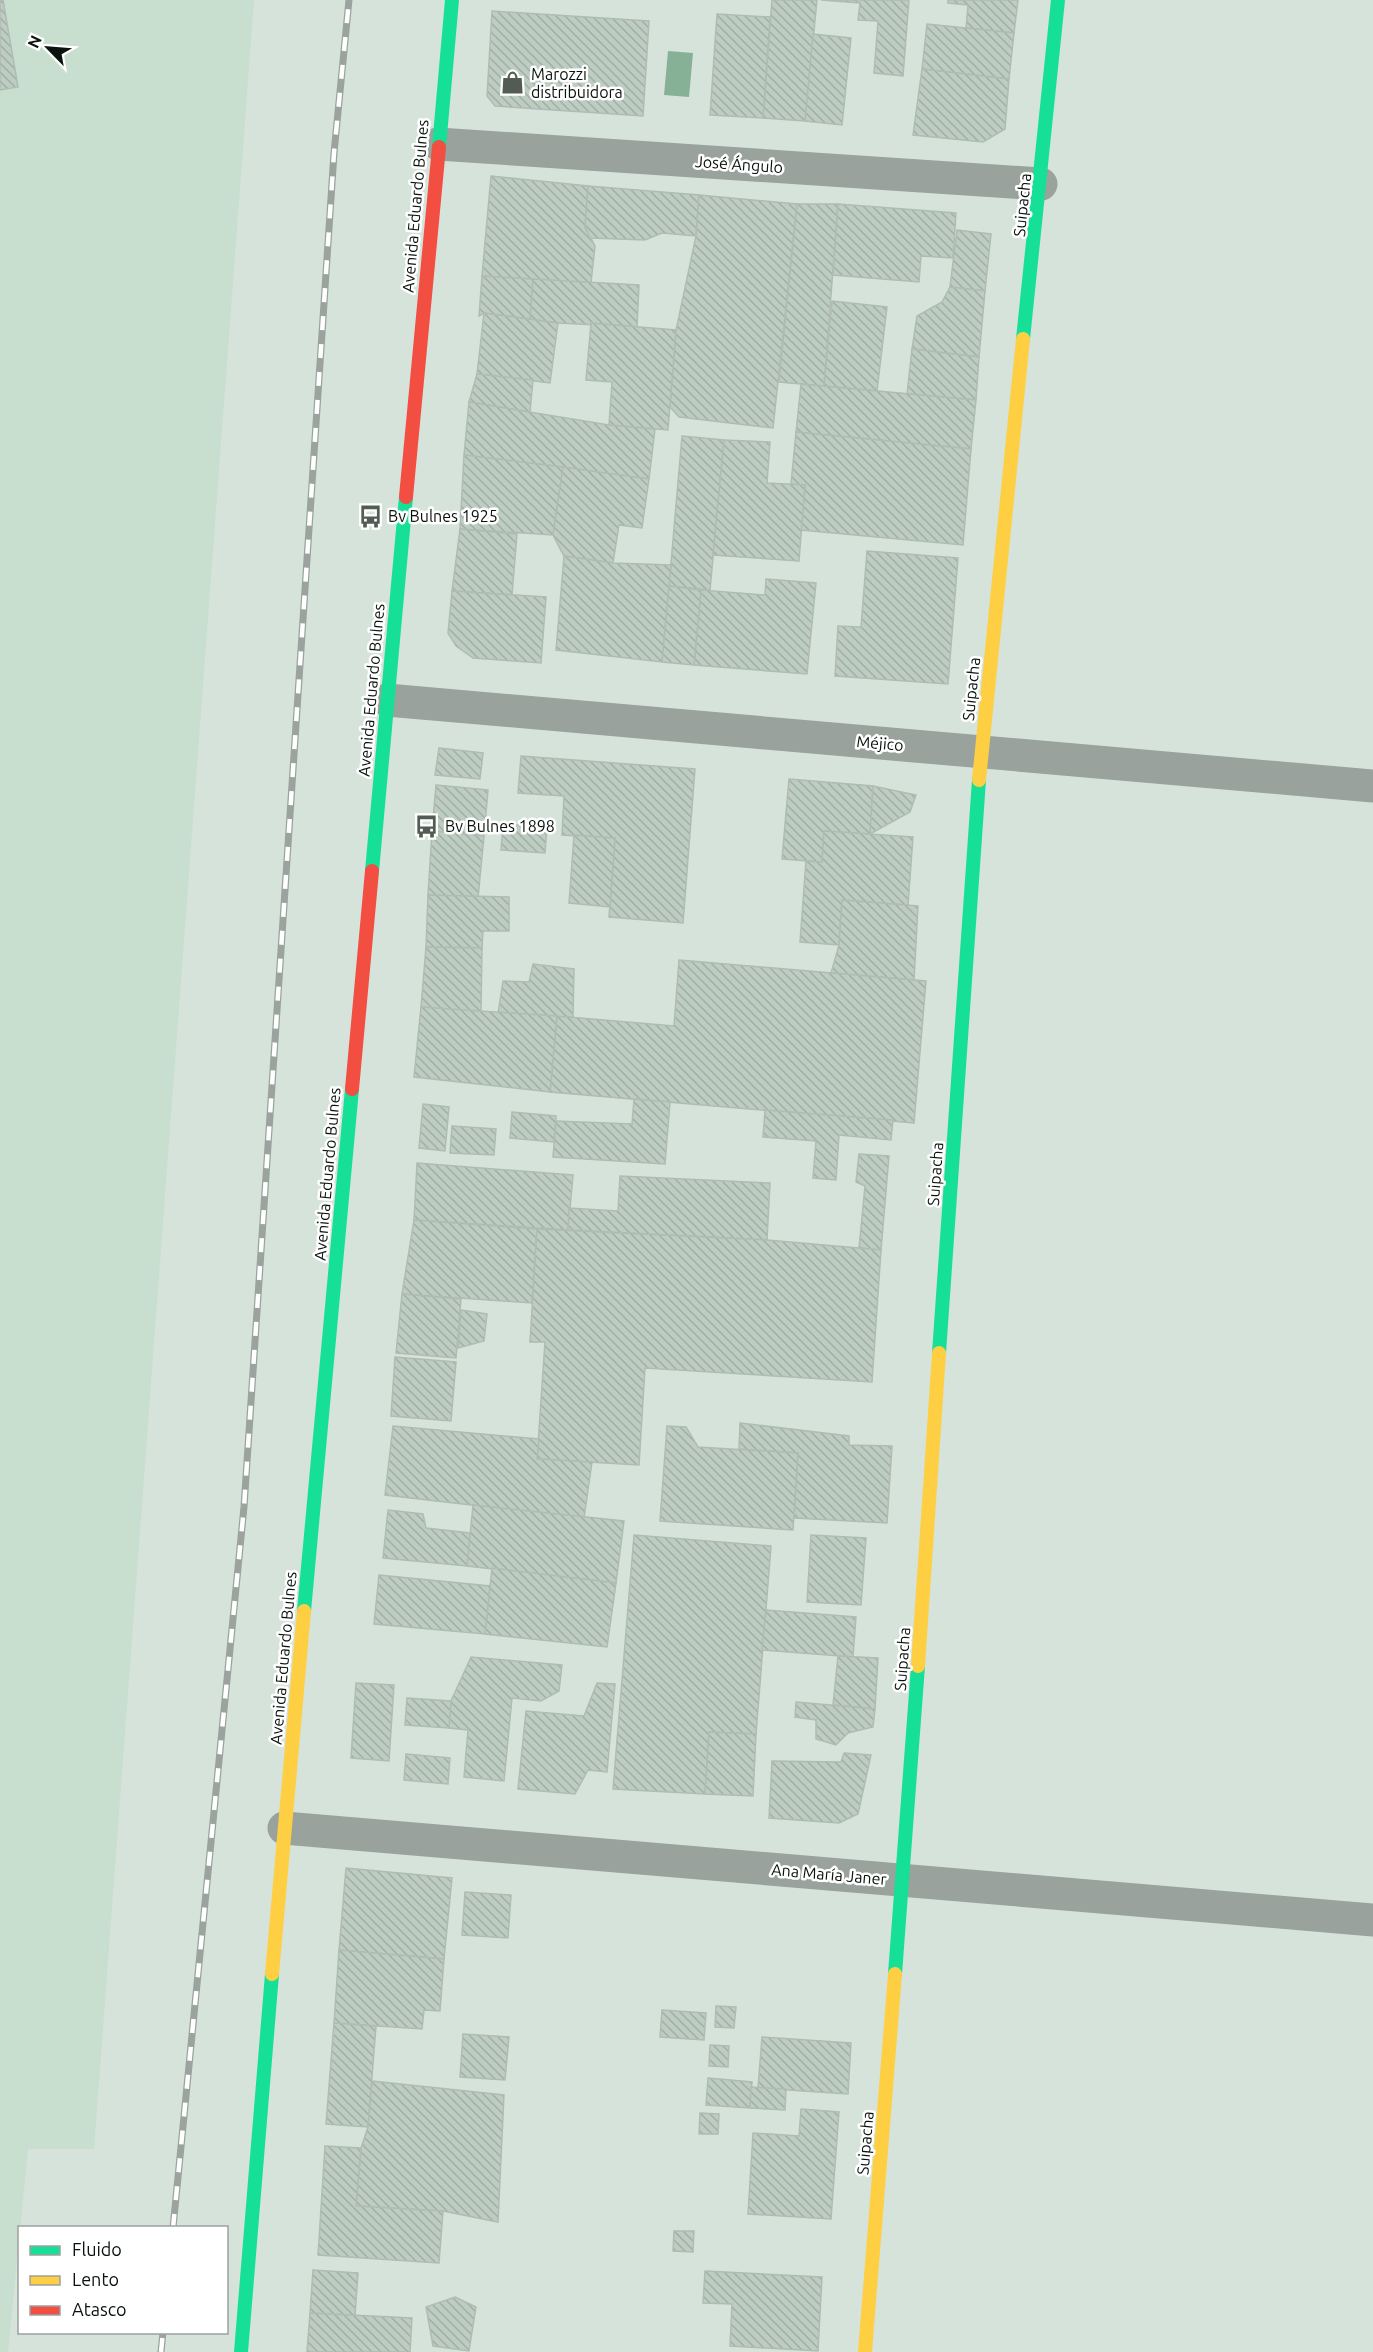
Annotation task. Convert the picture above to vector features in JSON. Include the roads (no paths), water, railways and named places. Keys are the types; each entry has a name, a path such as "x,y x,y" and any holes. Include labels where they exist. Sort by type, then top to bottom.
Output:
{"main road":[{"name":"Avenida Eduardo Bulnes","path":"242,2352 284,1828 452,0"},
{"name":"Suipacha","path":"865,2352 903,1880 981,752 1041,184 1058,0"}],"street":[{"name":"José Ángulo","path":"438,144 1041,184"},
{"name":"Méjico","path":"387,700 1373,786"},
{"name":"Ana María Janer","path":"284,1828 1373,1920"}],"railway":[{"path":"173,2226 244,1507 334,153 349,0"},
{"path":"161,2352 163,2334"}],"place":[{"name":"Marozzi distribuidora","path":"513,83"},
{"name":"Bv Bulnes 1925","path":"370,516"},
{"name":"Bv Bulnes 1898","path":"427,826"}]}
